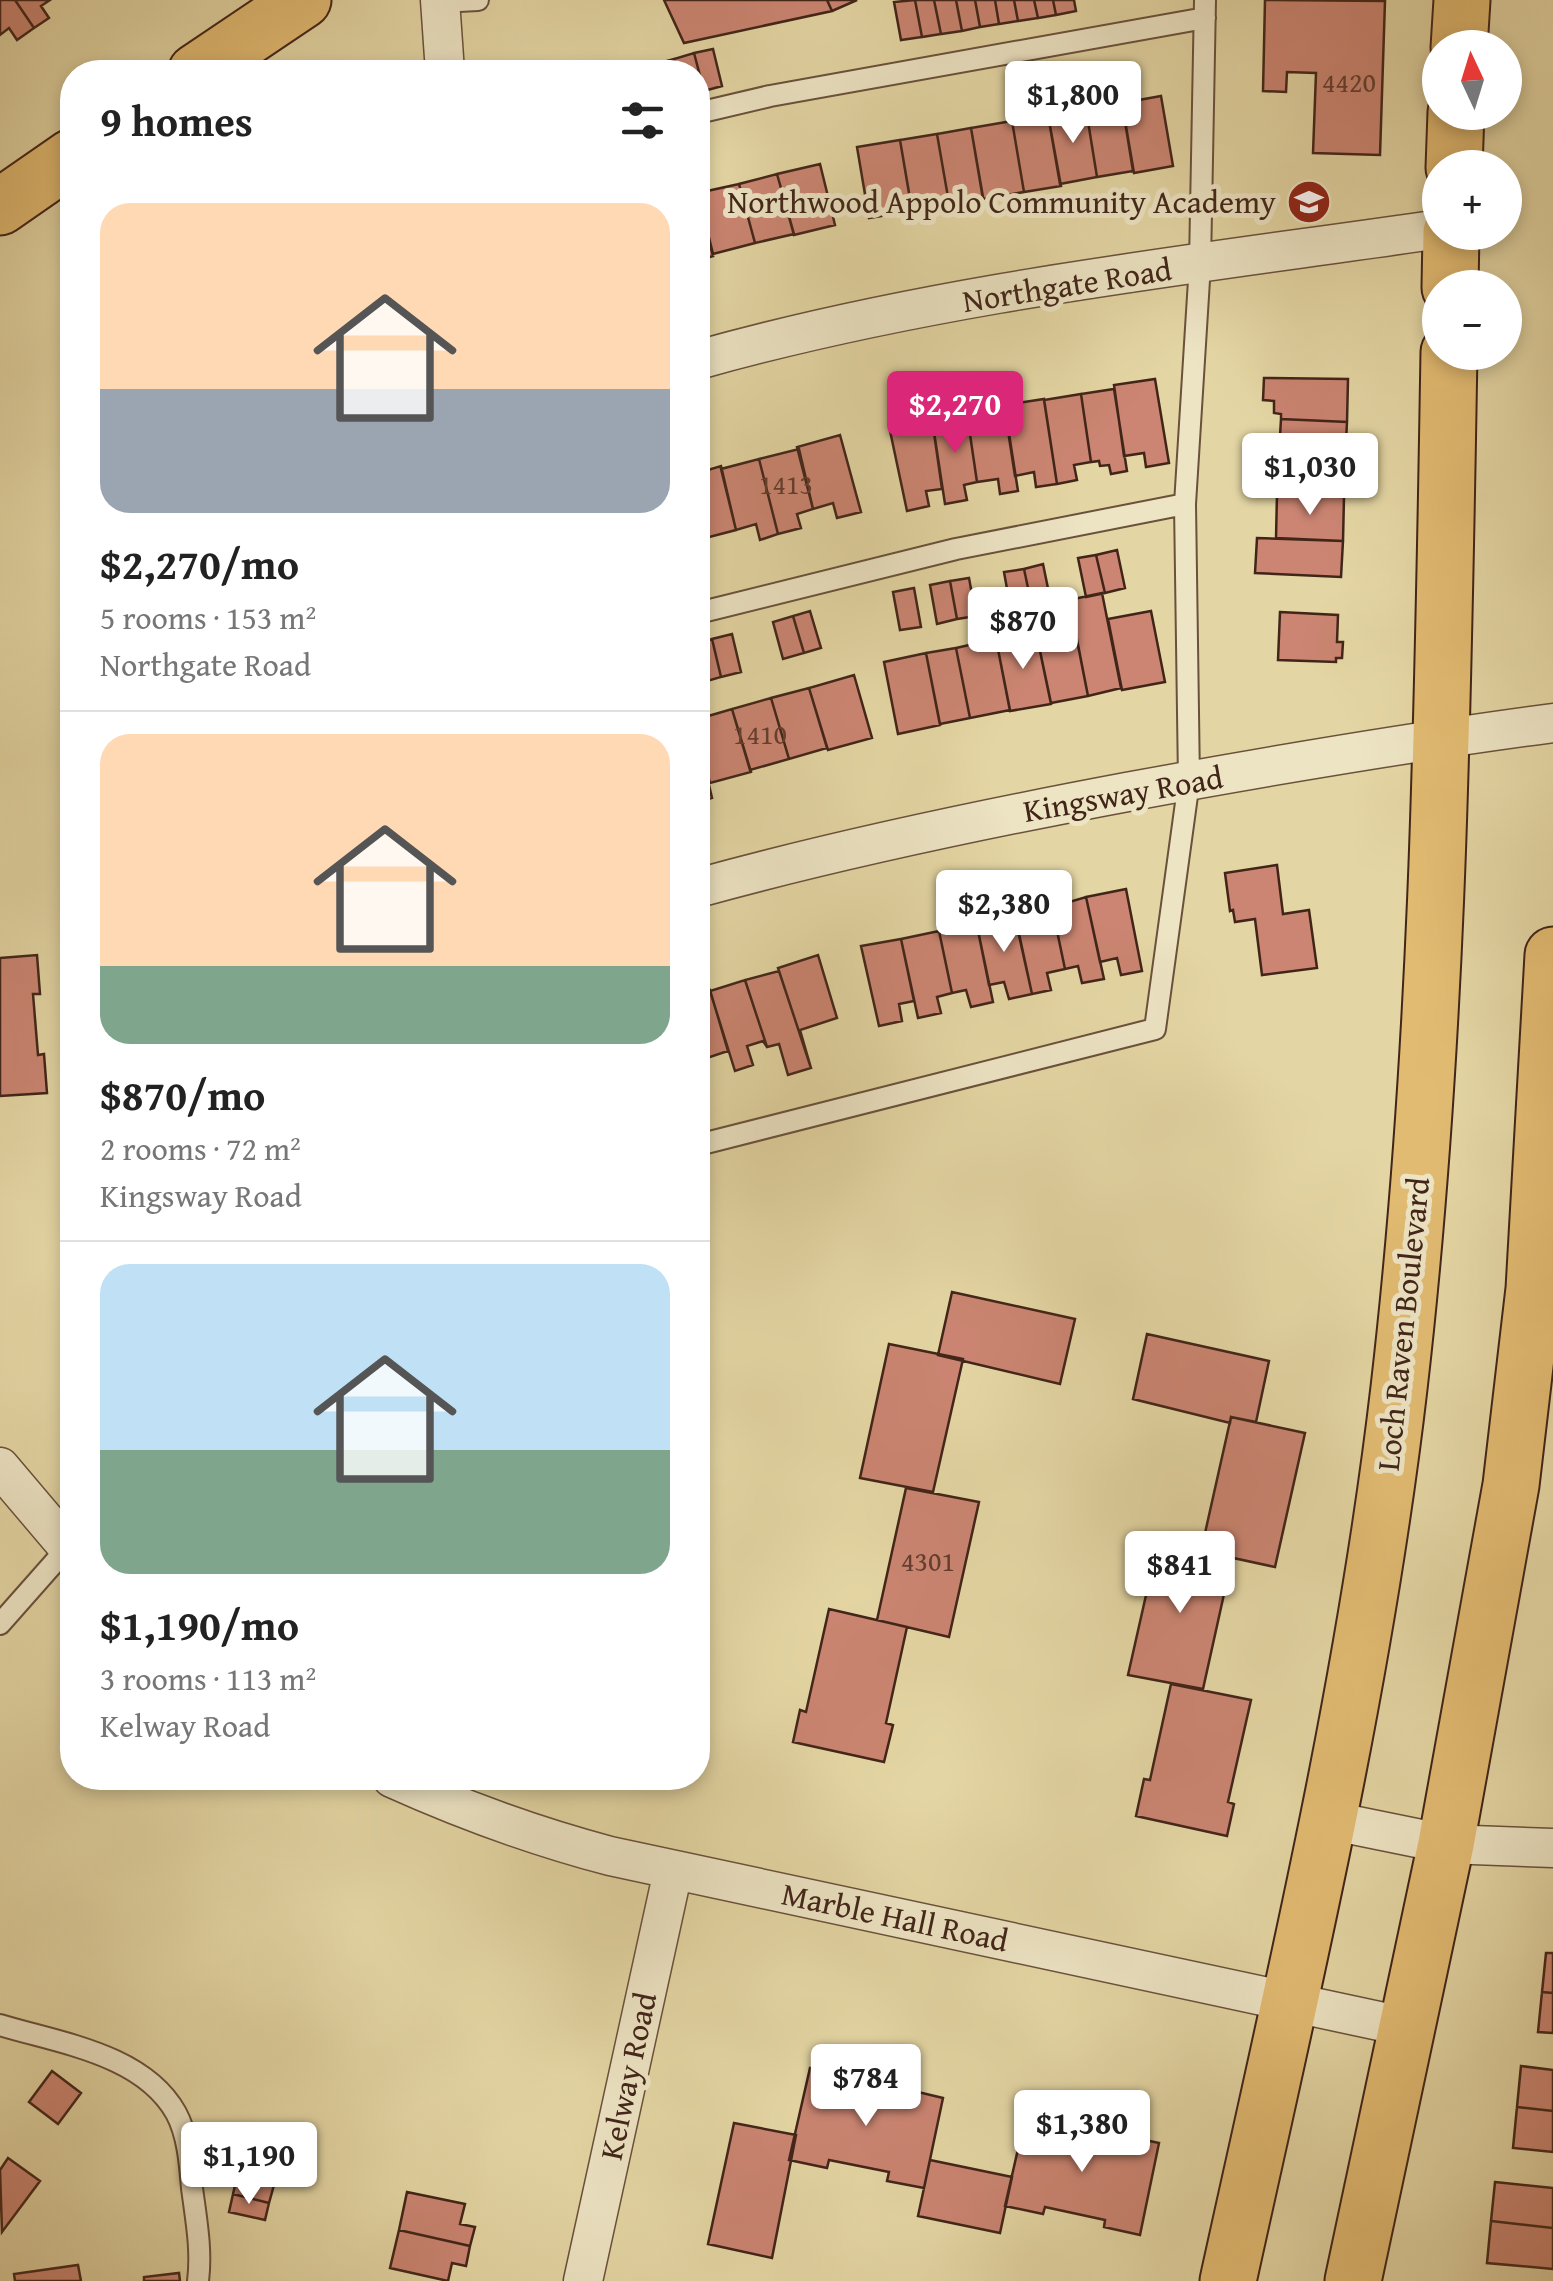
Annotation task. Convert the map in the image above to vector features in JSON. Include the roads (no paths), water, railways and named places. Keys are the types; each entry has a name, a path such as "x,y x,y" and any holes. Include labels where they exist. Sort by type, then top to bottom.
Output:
{"main road":[{"path":"214,60 302,0"},
{"path":"1461,30 1462,0"},
{"path":"0,206 60,165"},
{"name":"Loch Raven Boulevard","path":"1228,2281 1328,1820 1364,1624 1399,1390 1425,1124 1442,738 1449,370"},
{"path":"1353,2281 1446,1844 1544,1289 1553,955"}],"street":[{"path":"440,1 444,60"},
{"name":"Northgate Road","path":"710,357 832,325 952,302 1422,232"},
{"name":"Kingsway Road","path":"710,885 832,853 1019,812 1442,738 1553,723"},
{"path":"0,1467 60,1538"},
{"name":"Marble Hall Road","path":"420,1790 549,1840 673,1871 1407,2027"},
{"path":"1328,1820 1446,1844 1553,1848"},
{"name":"Kelway Road","path":"583,2281 673,1871"}],"lane":[{"path":"440,1 478,0"},
{"path":"710,110 1205,9 1200,264 1185,504 1190,781 1155,1029 710,1142"},
{"path":"710,611 956,548 1185,504"},
{"path":"0,1624 60,1561"},
{"path":"0,2025 116,2061 153,2082 177,2114 188,2150 201,2258 198,2281"}],"place":[{"name":"Northwood Appolo Community Academy","path":"1309,202"}]}
